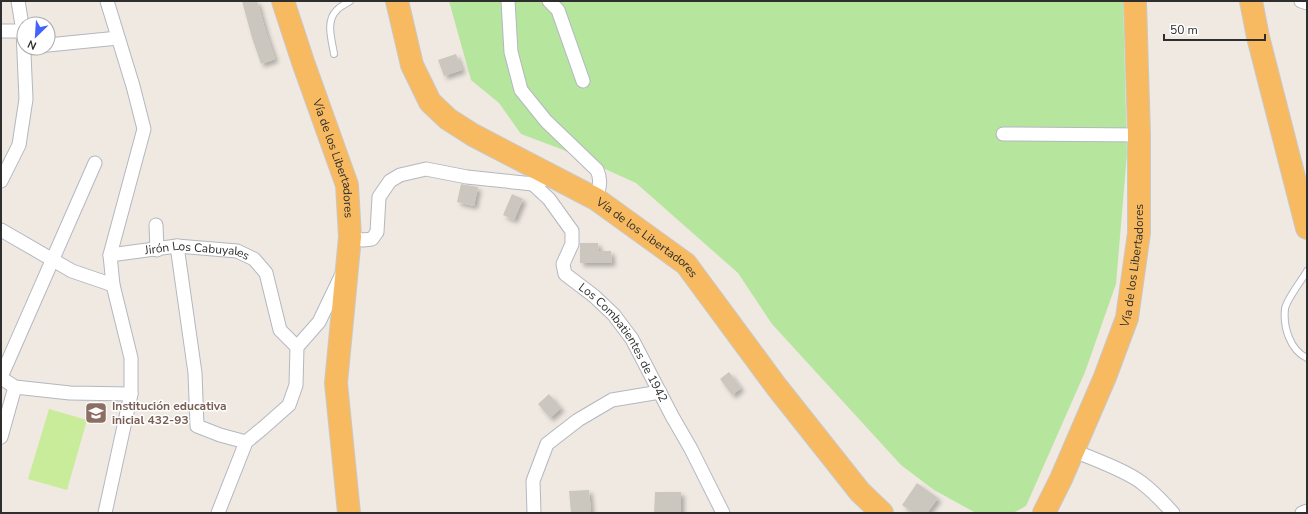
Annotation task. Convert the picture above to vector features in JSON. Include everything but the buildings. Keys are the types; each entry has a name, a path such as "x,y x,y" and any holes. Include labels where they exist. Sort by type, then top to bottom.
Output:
{"highway":[{"name":"Vía de los Libertadores","path":"397,1 412,65 430,102 448,118 473,135 596,199 686,264 801,417 860,492 882,513"},
{"name":"Vía de los Libertadores","path":"1044,513 1061,479 1072,450 1105,377 1126,318 1139,233 1139,135 1135,1"},
{"path":"1251,1 1258,38 1307,225"},
{"name":"Vía de los Libertadores","path":"286,6 347,185 350,236 336,383 349,513"}],"street":[{"path":"18,1 20,16"},
{"path":"105,513 131,394 131,358 113,285 110,255 144,129 133,86 107,1"},
{"path":"508,1 511,52 521,90 546,121 597,170 601,183 596,199"},
{"path":"549,1 558,10 583,81"},
{"path":"1301,1 1307,3"},
{"path":"1,32 16,31"},
{"path":"56,44 118,38"},
{"path":"1,181 19,145 26,99 24,56"},
{"path":"1003,134 1139,135"},
{"path":"95,163 1,377 15,387 70,393 131,394"},
{"path":"350,236 363,240 372,239 377,232 379,197 390,181 400,175 413,171 426,169 467,177 533,184 554,177"},
{"name":"Los Combatientes de 1942","path":"533,184 549,199 572,231 572,244 563,264 565,274 594,296 614,315 632,339 691,449 723,513"},
{"path":"156,224 157,250"},
{"path":"1,230 72,271 113,285"},
{"path":"177,246 195,373 197,426 220,435 246,442"},
{"name":"Jirón Los Cabuyales","path":"110,255 157,250 177,246 237,251 254,258 266,273 280,330 297,347"},
{"path":"218,513 246,442 289,405 296,385 297,347 319,322 347,264"},
{"path":"1,437 15,387"},
{"path":"534,513 533,481 547,444 578,420 612,400 660,392"},
{"path":"1072,450 1141,482 1159,497 1173,513"},
{"path":"1302,513 1307,511"}],"lane":[{"path":"334,54 330,28 331,19 336,10 350,1"},
{"path":"1307,271 1285,309 1286,331 1292,344 1301,355 1307,358"}],"green space":[{"path":"449,1 1123,1 1127,154 1116,284 1085,372 1026,506 1013,513 976,513 934,490 901,465 772,324 738,273 636,183 561,149 521,134 499,103 471,80"},
{"path":"49,409 87,420 67,490 28,479"}],"place":[{"name":"Institución educativa inicial 432-93","path":"96,413"}]}
